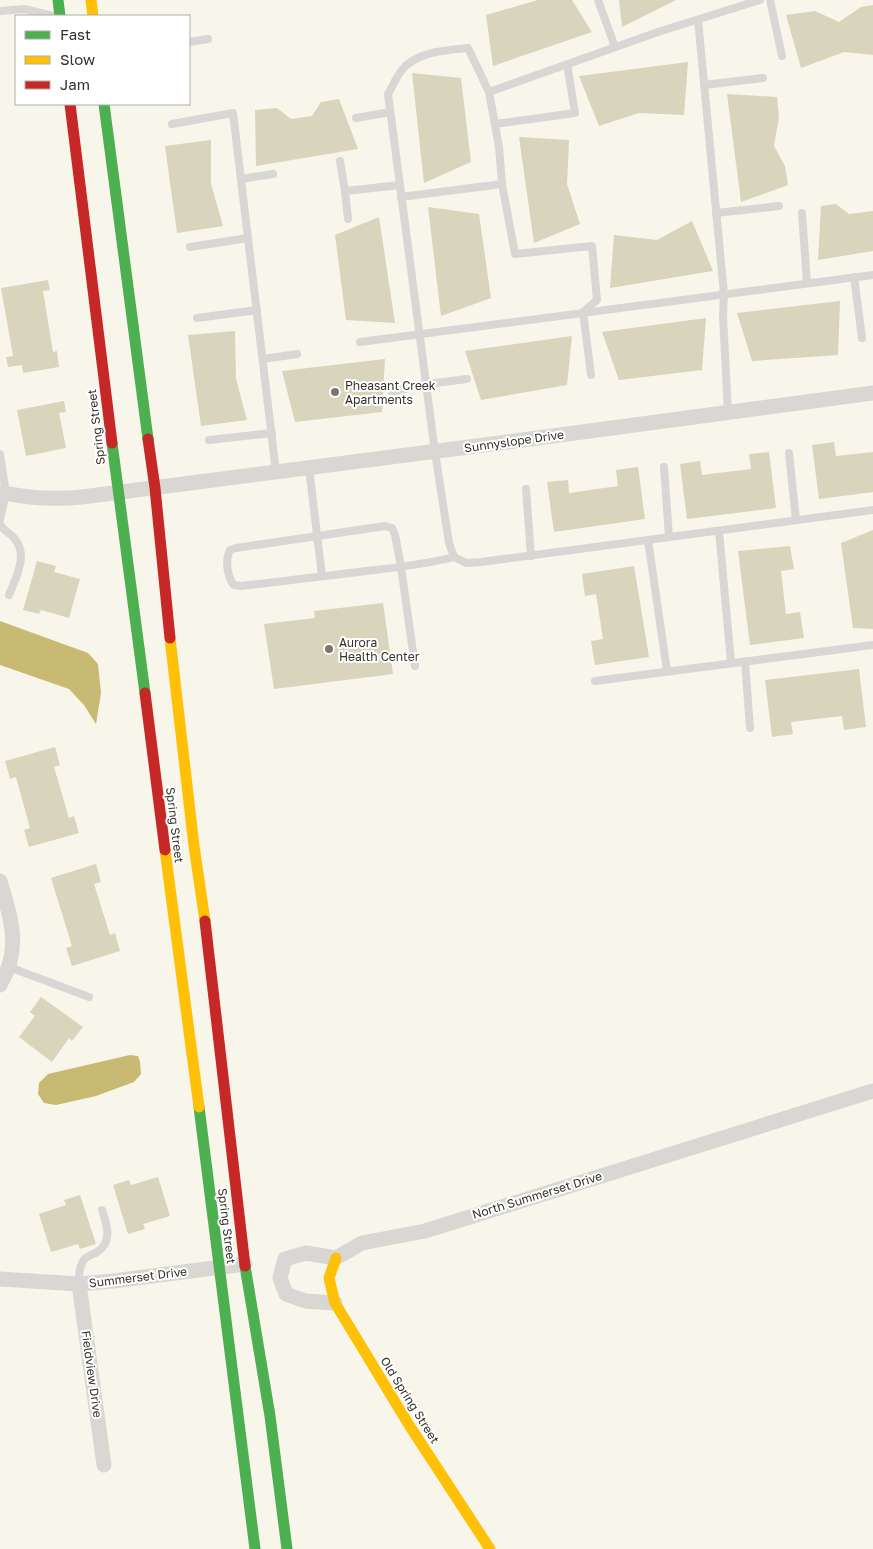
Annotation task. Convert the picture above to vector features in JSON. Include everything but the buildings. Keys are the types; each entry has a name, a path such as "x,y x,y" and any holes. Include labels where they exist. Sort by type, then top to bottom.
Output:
{"main road":[{"path":"58,0 60,15"},
{"path":"91,0 93,15"},
{"name":"Spring Street","path":"70,105 96,279 118,493 255,1549"},
{"name":"Spring Street","path":"104,105 122,277 154,488 174,684 201,889 245,1264 270,1416 286,1549"},
{"name":"Old Spring Street","path":"336,1258 329,1278 335,1303 409,1425 490,1549"}],"street":[{"name":"Sunnyslope Drive","path":"3,492 36,498 66,499 873,393"},
{"path":"0,880 14,935 9,967 0,986"},
{"name":"North Summerset Drive","path":"336,1258 362,1242 425,1230 873,1091"},
{"path":"335,1303 304,1301 286,1294 280,1278 285,1259 306,1253 336,1258"},
{"name":"Summerset Drive","path":"0,1279 79,1284 113,1282 245,1264"},
{"name":"Fieldview Drive","path":"79,1284 104,1464"}],"lane":[{"path":"598,0 615,47"},
{"path":"489,92 615,47 698,20 736,4 760,0"},
{"path":"770,0 782,56"},
{"path":"0,11 24,9 50,15"},
{"path":"698,20 724,294 723,316 728,412"},
{"path":"190,42 208,39"},
{"path":"454,557 449,543 435,452 388,94 402,69 416,58 468,48 489,92 500,147 502,184 515,254 592,246 597,300 583,312"},
{"path":"495,124 575,113 567,64"},
{"path":"704,85 763,78"},
{"path":"356,118 390,112"},
{"path":"172,124 233,113 276,472"},
{"path":"340,161 348,219"},
{"path":"241,179 273,174"},
{"path":"402,197 502,184"},
{"path":"345,192 400,185"},
{"path":"716,213 780,206"},
{"path":"802,212 807,283"},
{"path":"190,247 248,238"},
{"path":"360,342 873,275"},
{"path":"854,277 862,338"},
{"path":"197,318 257,310"},
{"path":"583,312 591,375"},
{"path":"263,359 297,354"},
{"path":"392,392 427,384 466,379"},
{"path":"209,440 272,433"},
{"path":"789,453 796,520"},
{"path":"0,454 3,492 0,522 3,530 13,537 20,547 21,560 10,595"},
{"path":"664,467 668,537"},
{"path":"309,468 322,576"},
{"path":"526,489 532,556"},
{"path":"415,666 401,567 392,528 384,526 230,550 227,556 230,580 234,586 241,586 401,567 454,557 466,563 532,556 873,510"},
{"path":"719,531 731,663"},
{"path":"648,540 667,671"},
{"path":"595,681 873,646"},
{"path":"746,661 750,728"},
{"path":"9,967 89,997"},
{"path":"79,1284 79,1269 84,1258 102,1248 106,1243 108,1233 102,1210"}],"shaded area":[{"path":"0,621 88,653 98,664 101,693 96,724 84,705 69,689 0,665"},
{"path":"130,1055 138,1056 140,1062 141,1074 134,1082 96,1096 56,1105 44,1103 38,1094 39,1083 48,1074"}],"traffic: fast":[{"path":"58,0 60,15"},
{"path":"104,105 148,439"},
{"path":"112,443 145,693"},
{"path":"199,1107 255,1549"},
{"path":"245,1266 270,1416 287,1549"}],"traffic: slow":[{"path":"91,0 93,15"},
{"path":"170,638 194,846 205,921"},
{"path":"165,850 199,1107"},
{"path":"336,1258 329,1278 335,1303 409,1425 490,1549"}],"traffic: jam":[{"path":"70,105 112,443"},
{"path":"148,439 155,488 170,638"},
{"path":"145,693 165,850"},
{"path":"205,921 245,1266"}],"place":[{"name":"Pheasant Creek Apartments","path":"335,392"},
{"name":"Aurora Health Center","path":"329,649"}]}
